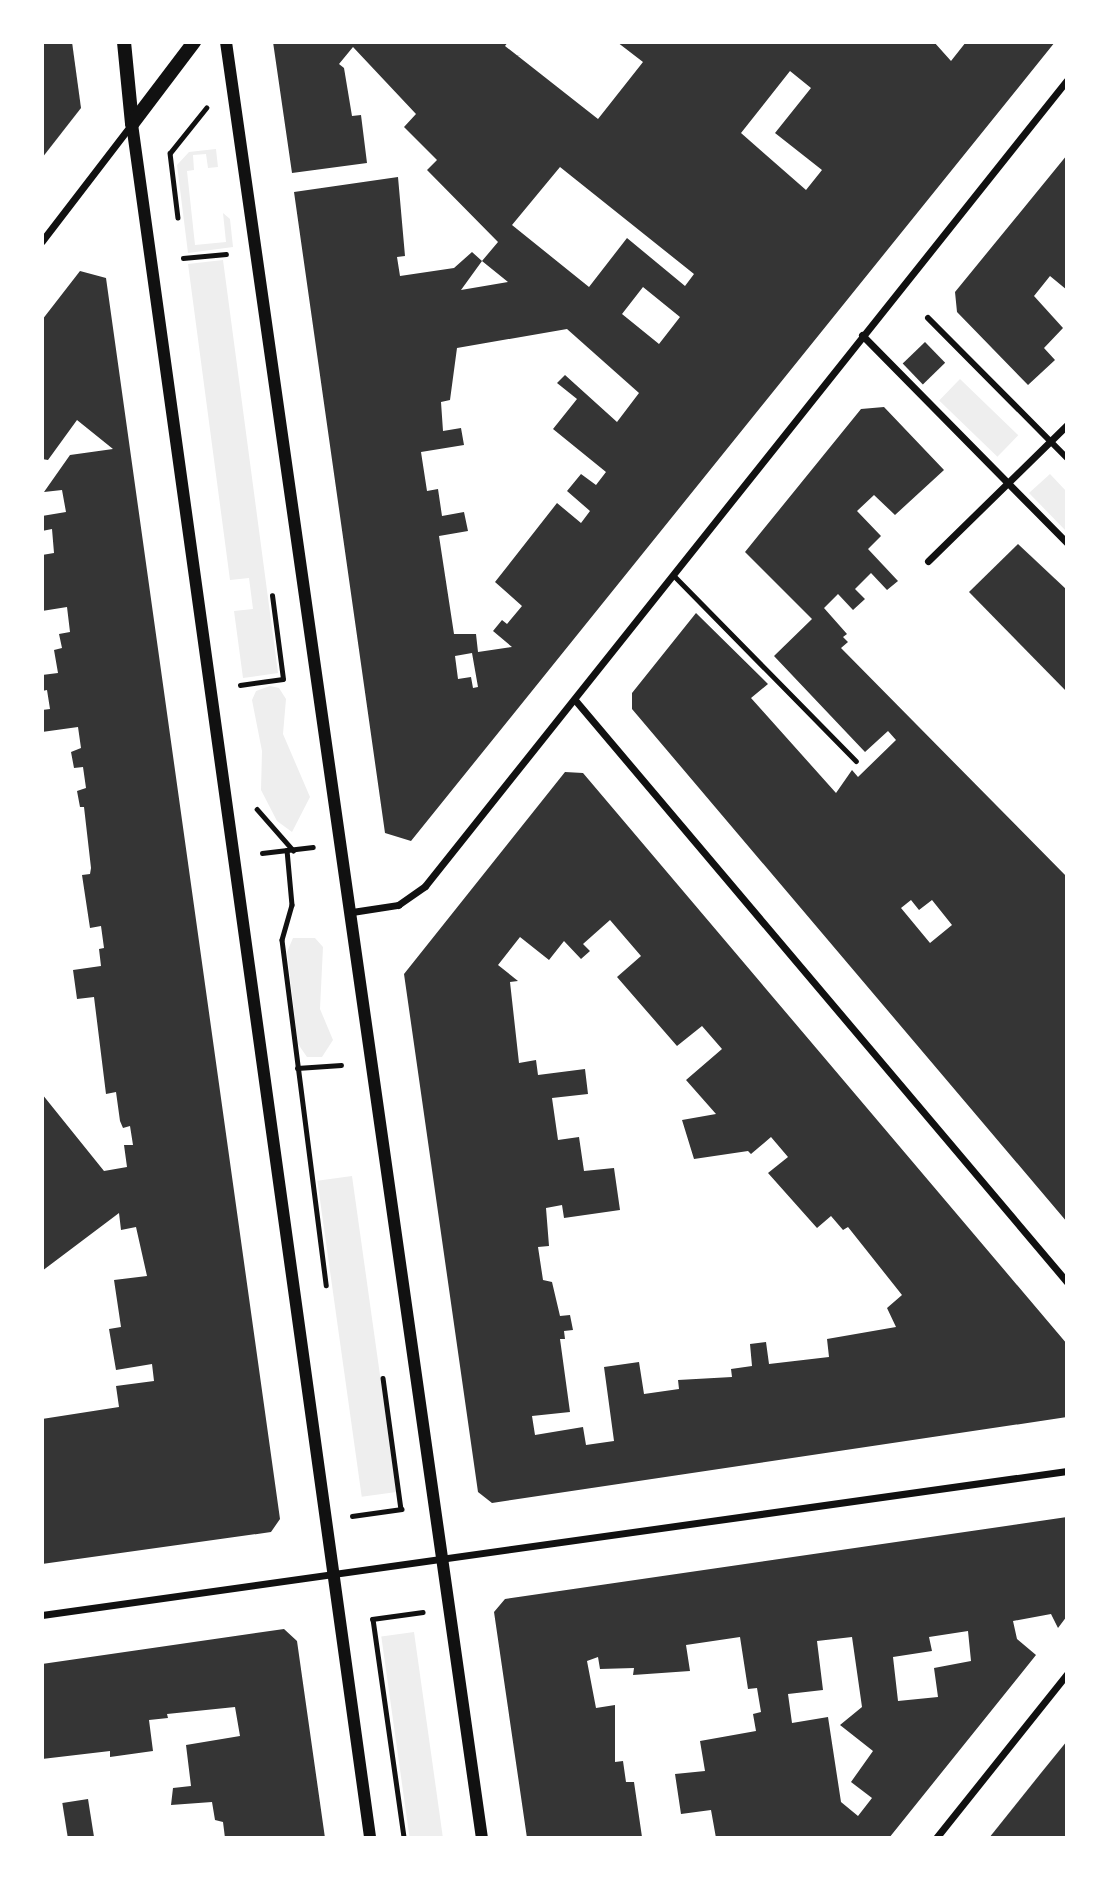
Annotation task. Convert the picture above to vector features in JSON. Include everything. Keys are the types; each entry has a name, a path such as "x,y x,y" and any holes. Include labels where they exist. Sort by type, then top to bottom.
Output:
{"main road":[{"path":"124,42 132,124"},
{"path":"132,124 194,42"}],"street":[{"path":"226,42 482,1838"},
{"path":"352,912 398,905 425,886 675,577 862,335 1067,80"},
{"path":"42,242 132,124"},
{"path":"132,124 370,1838"},
{"path":"928,318 1067,458"},
{"path":"862,335 1067,543"},
{"path":"928,561 1067,425"},
{"path":"575,700 1067,1282"},
{"path":"42,1615 442,1556 1067,1471"},
{"path":"936,1838 1067,1674"}],"lane":[{"path":"675,577 856,761"}],"path":[{"path":"163,161 206,108"},
{"path":"183,258 225,253 227,266"},
{"path":"240,685 283,679 270,582"},
{"path":"256,808 293,849"},
{"path":"247,855 327,846"},
{"path":"287,850 292,905 282,940 328,1299"},
{"path":"297,1069 341,1063 343,1076"},
{"path":"383,1374 401,1509"},
{"path":"355,1502 357,1515"},
{"path":"348,1516 409,1508"},
{"path":"365,1620 432,1611"},
{"path":"373,1619 404,1838"}],"shaded area":[{"path":"216,149 218,167 208,168 206,154 193,155 194,170 187,171 195,245 226,242 223,213 230,219 233,247 188,253 177,165 189,152"},
{"path":"223,260 278,673 243,678 234,611 253,609 249,578 230,580 188,264"},
{"path":"960,379 1018,435 997,457 939,401"},
{"path":"1050,474 1067,492 1067,532 1029,493"},
{"path":"270,686 279,688 286,699 283,734 310,797 292,832 277,821 261,790 262,751 252,700 256,691"},
{"path":"293,938 315,938 323,947 320,1009 333,1040 322,1057 307,1057 298,1044 287,952"},
{"path":"352,1176 396,1492 362,1497 317,1181"},
{"path":"414,1632 443,1838 410,1838 381,1637"}],"building":[{"path":"42,42 72,42 81,108 42,158"},
{"path":"273,42 508,42 505,46 598,119 643,62 617,42 934,42 951,61 966,42 1055,42 411,841 385,833 294,192 398,177 405,256 397,257 400,276 454,268 472,252 482,261 498,242 427,170 437,160 404,127 416,114 353,47 339,64 344,68 352,116 361,115 367,163 292,173","holes":["790,71 811,88 775,133 822,170 806,190 741,133","560,167 694,274 685,286 627,238 589,287 512,225","482,261 508,282 461,290","643,287 680,317 659,344 622,314","567,329 639,393 617,422 565,375 557,383 577,399 553,429 606,472 596,485 581,474 567,491 590,511 581,523 557,503 495,582 522,606 507,624 502,620 493,631 512,647 478,652 476,634 454,634 439,536 468,531 464,512 442,516 438,489 427,491 421,452 464,445 461,428 443,431 441,402 450,400 457,348","472,653 478,687 473,688 471,677 458,679 455,656"]},
{"path":"1067,155 1067,290 1050,276 1034,296 1063,328 1044,348 1055,360 1028,385 957,312 955,292"},
{"path":"80,271 106,278 280,1519 271,1532 42,1564 42,1419 119,1407 116,1386 154,1381 152,1364 116,1370 109,1329 121,1327 114,1280 147,1276 136,1227 121,1230 119,1213 42,1271 42,1094 104,1171 127,1167 124,1145 133,1145 130,1126 123,1128 120,1121 116,1092 106,1094 94,997 77,999 73,970 101,966 99,949 104,948 101,926 90,928 82,875 90,874 91,868 84,807 80,807 77,791 86,788 83,767 74,768 71,752 81,748 78,727 42,732 42,710 50,709 47,690 42,691 42,675 58,673 54,650 62,648 59,634 70,632 67,607 42,611 42,555 54,553 52,529 42,531 42,516 66,512 62,490 44,492 70,455 113,449 77,420 48,460 42,459 42,320"},
{"path":"925,342 945,363 923,384 903,364"},
{"path":"884,407 944,470 895,515 874,495 857,511 881,536 868,549 898,581 887,590 871,573 855,589 865,599 853,610 838,594 824,608 847,634 843,637 848,642 841,648 1067,877 1067,1222 632,709 632,693 696,613 768,684 751,698 836,793 852,770 858,777 896,740 888,731 865,752 774,656 812,619 745,552 861,409","holes":["911,900 919,910 932,900 952,925 930,943 901,908"]},
{"path":"1018,544 1067,590 1067,692 969,592"},
{"path":"565,772 583,773 1067,1344 1067,1417 492,1503 478,1492 404,974","holes":["610,920 641,956 617,977 677,1046 702,1026 722,1049 686,1080 716,1114 682,1120 694,1159 748,1151 751,1154 771,1137 788,1157 768,1173 817,1228 831,1216 843,1230 848,1227 902,1295 887,1308 896,1327 827,1339 829,1357 769,1364 766,1342 750,1344 752,1366 731,1369 732,1377 678,1380 679,1389 644,1394 639,1362 604,1367 614,1441 586,1445 583,1427 535,1435 532,1416 570,1412 560,1339 565,1339 564,1331 573,1330 570,1315 560,1316 552,1282 543,1280 538,1247 549,1246 546,1208 562,1205 564,1218 620,1210 614,1168 584,1171 579,1137 558,1140 552,1098 588,1094 585,1069 538,1075 536,1060 519,1063 510,982 518,981 498,965 520,937 549,960 564,941 581,959 590,951 583,944"]},
{"path":"1067,1517 1067,1616 1058,1628 1051,1614 1013,1621 1017,1639 1036,1655 889,1838 716,1838 711,1810 681,1814 675,1774 705,1771 700,1741 756,1731 753,1714 761,1712 757,1688 748,1689 740,1637 686,1645 690,1671 633,1675 634,1668 600,1669 598,1657 587,1661 596,1708 615,1705 615,1762 623,1761 626,1782 634,1782 642,1837 527,1838 494,1612 505,1599","holes":["968,1631 971,1661 934,1668 938,1697 898,1701 893,1657 932,1651 929,1637","852,1637 862,1707 840,1725 873,1751 851,1782 872,1798 858,1816 841,1802 828,1717 792,1723 788,1694 823,1690 817,1641"]},
{"path":"284,1629 297,1641 325,1838 225,1838 223,1822 215,1820 212,1802 171,1805 173,1788 191,1786 186,1745 240,1736 235,1707 167,1714 168,1718 149,1720 153,1751 110,1757 110,1751 42,1759 42,1664"},
{"path":"1067,1741 1067,1838 989,1838 1041,1773"},
{"path":"88,1799 94,1838 68,1838 62,1803"}]}
